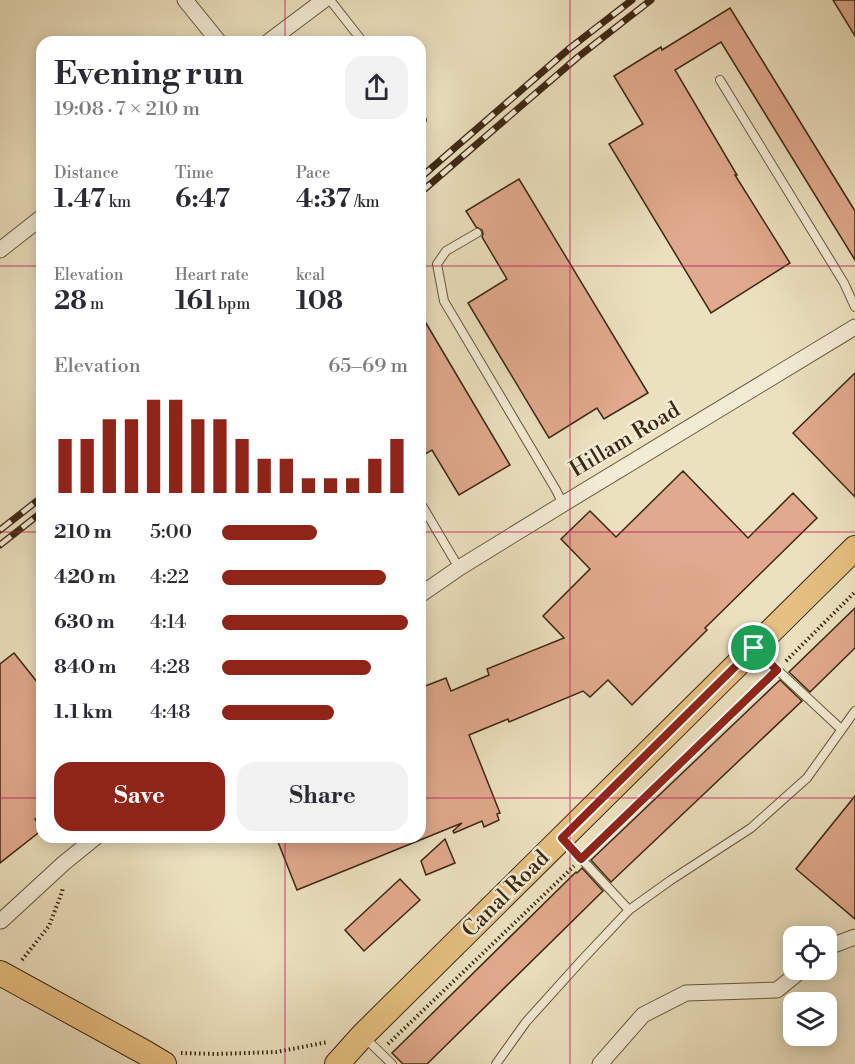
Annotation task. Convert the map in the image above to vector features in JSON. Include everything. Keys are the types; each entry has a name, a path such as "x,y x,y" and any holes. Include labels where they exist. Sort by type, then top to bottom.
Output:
{"main road":[{"name":"Canal Road","path":"333,1053 371,1044 562,838 855,548"},
{"path":"10,968 154,1058"}],"street":[{"path":"185,0 214,36"},
{"path":"276,36 324,0"},
{"path":"0,250 36,222"},
{"name":"Hillam Road","path":"426,591 563,504 855,327"},
{"path":"1,921 89,843"},
{"path":"837,944 855,937"},
{"path":"600,1064 643,1015 686,993 777,990 789,980"}],"lane":[{"path":"330,0 358,36"},
{"path":"720,80 844,282 855,307"},
{"path":"477,233 446,251 437,264 444,301 563,504"},
{"path":"426,512 459,568"},
{"path":"754,648 841,729"},
{"path":"496,1064 534,1013 629,910 750,828 807,778 855,711"},
{"path":"562,838 629,910"},
{"path":"371,1044 392,1064"}],"path":[{"path":"371,1044 581,859 855,592"},
{"path":"10,968 50,926 62,892 64,863"},
{"path":"154,1058 276,1052 333,1053"}],"building":[{"path":"833,0 855,0 855,36"},
{"path":"730,8 855,211 855,260 721,42 675,70 737,175 735,175 790,263 711,313 609,144 643,124 614,76 661,47 662,50"},
{"path":"519,179 648,393 604,419 597,408 549,438 468,303 507,279 482,237 482,230 476,227 466,211"},
{"path":"426,323 510,465 459,495 432,450 426,454"},
{"path":"855,373 855,497 793,433"},
{"path":"683,471 748,538 793,493 817,518 705,628 707,630 632,705 608,680 590,697 583,691 509,722 508,719 469,735 500,813 497,814 499,820 484,827 482,821 454,833 453,831 462,823 426,838 426,686 446,678 451,691 489,675 487,669 564,638 543,616 590,569 561,539 590,511 616,537"},
{"path":"855,608 855,648 810,692 789,672"},
{"path":"14,653 36,680 36,835 0,863 0,664"},
{"path":"780,680 802,701 611,882 591,860"},
{"path":"855,796 855,919 796,869"},
{"path":"445,839 455,863 426,875 421,861"},
{"path":"278,843 413,843 297,890"},
{"path":"582,868 603,891 427,1064 403,1064 392,1053"},
{"path":"400,879 420,900 364,951 345,930"}],"railway":[{"path":"426,173 570,48 632,0"},
{"path":"426,188 578,57 651,0"},
{"path":"0,530 36,502"},
{"path":"0,545 36,517"}],"route":[{"path":"754,648 777,670 581,859 562,838 754,648"}]}
